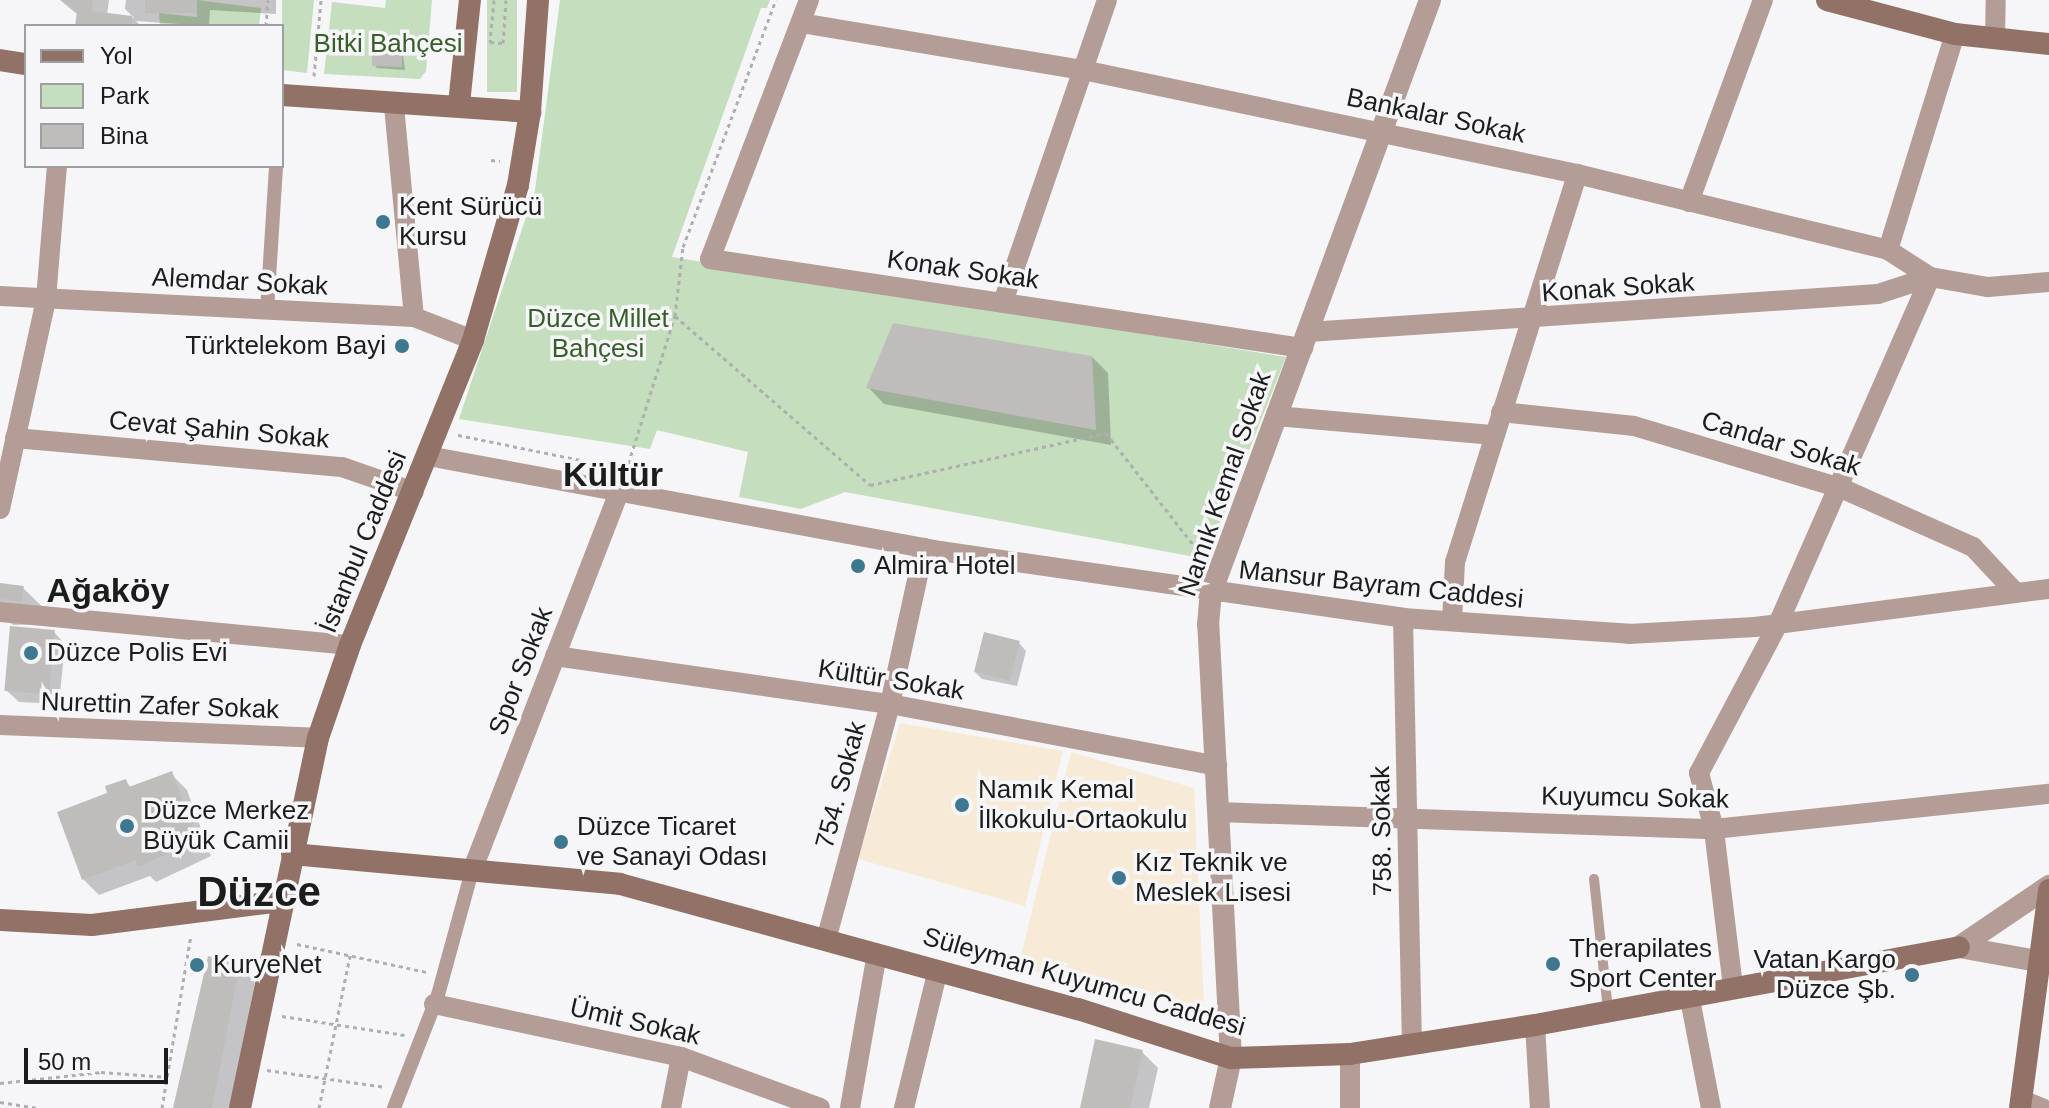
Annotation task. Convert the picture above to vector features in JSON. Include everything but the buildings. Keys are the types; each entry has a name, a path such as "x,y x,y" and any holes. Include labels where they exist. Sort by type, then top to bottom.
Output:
{"main road":[{"path":"459,104 470,0"},
{"name":"İstanbul Caddesi","path":"240,1108 281,901 318,738 350,645 473,340 518,185 530,112 538,0"},
{"path":"1827,0 1955,34 2049,44"},
{"path":"0,60 24,64"},
{"path":"284,95 394,106 459,104 530,112"},
{"name":"Süleyman Kuyumcu Caddesi","path":"292,854 620,884 938,970 1231,1058 1350,1054 1535,1025 1689,994 1959,947"},
{"path":"2028,1105 2045,962 2049,888"},
{"path":"0,920 92,925 281,901"}],"street":[{"path":"801,23 809,0"},
{"path":"1003,302 1107,0"},
{"name":"Namık Kemal Sokak","path":"1220,1108 1231,1058 1208,625 1214,584 1430,0"},
{"path":"1689,202 1763,0"},
{"path":"1995,39 1996,0"},
{"name":"Bankalar Sokak","path":"801,23 1083,70 1382,130 1888,250 1930,277 1988,287 2049,282"},
{"name":"Konak Sokak","path":"801,23 710,259 1003,302 1305,340 1878,294 1930,277"},
{"path":"1888,250 1955,34"},
{"path":"394,106 414,317"},
{"path":"0,509 46,299 57,168"},
{"path":"267,310 276,168"},
{"path":"1452,621 1455,562 1577,174"},
{"path":"1733,987 1714,829 1699,773 1778,624 1841,488 1930,277"},
{"name":"Alemdar Sokak","path":"0,296 414,317 473,340"},
{"name":"Candar Sokak","path":"1501,412 1634,426 1841,488 1973,547 2016,593"},
{"path":"1276,416 1494,435"},
{"name":"Cevat Şahin Sokak","path":"15,438 342,467 414,492"},
{"name":"Mansur Bayram Caddesi","path":"428,456 924,548 1214,584 1403,618 1629,634 1778,624 2049,589"},
{"name":"Spor Sokak","path":"472,871 620,490"},
{"name":"754. Sokak","path":"826,940 890,704 924,548"},
{"path":"0,612 350,645"},
{"name":"758. Sokak","path":"1403,618 1412,1043"},
{"name":"Kültür Sokak","path":"555,656 890,704 1217,766"},
{"name":"Nurettin Zafer Sokak","path":"0,725 318,738"},
{"name":"Kuyumcu Sokak","path":"1218,812 1714,829 2049,794"},
{"path":"394,1108 434,1004 472,871"},
{"path":"1959,947 2049,888"},
{"path":"1959,947 2045,962"},
{"path":"850,1108 877,953"},
{"path":"904,1108 938,970"},
{"path":"1689,994 1711,1108"},
{"name":"Ümit Sokak","path":"434,1004 681,1057 820,1108"},
{"path":"1535,1025 1540,1108"},
{"path":"1350,1054 1350,1108"},
{"path":"671,1108 681,1057"}],"lane":[{"path":"1594,879 1608,1011"}],"path":[{"path":"266,24 268,0"},
{"path":"312,99 321,0"},
{"path":"494,0 490,42 503,43 506,0"},
{"path":"675,316 870,485 1106,433 1214,584"},
{"path":"446,433 610,466"},
{"path":"162,1108 195,913"},
{"path":"273,939 443,975"},
{"path":"319,1108 333,1024 350,955"},
{"path":"259,1012 422,1037"},
{"path":"248,1067 402,1089"},
{"path":"0,1083 101,1072 168,1077"},
{"path":"0,1102 38,1108"}],"shaded area":[{"name":"Namık Kemal İlkokulu-Ortaokulu","path":"900,723 1063,751 1025,906 858,859"},
{"name":"Kız Teknik ve Meslek Lisesi","path":"1071,752 1194,788 1204,1006 1018,968"}],"green space":[{"name":"Bitki Bahçesi","path":"197,0 261,8 259,24 160,24 159,13 197,17"},
{"name":"Bitki Bahçesi","path":"282,0 314,0 307,73 284,70"},
{"name":"Bitki Bahçesi","path":"386,0 432,0 426,71 420,79 324,74 332,2 385,8"},
{"path":"487,0 517,0 517,92 487,92"},
{"name":"Düzce Millet Bahçesi","path":"560,0 770,0 767,8 761,8 672,257 1286,357 1206,559 845,492 801,509 739,497 748,452 657,430 650,449 459,419 535,190"}],"place":[{"name":"Kent Sürücü Kursu","path":"383,222"},
{"name":"Türktelekom Bayi","path":"402,346"},
{"name":"Almira Hotel","path":"858,566"},
{"name":"Düzce Polis Evi","path":"31,653"},
{"name":"Namık Kemal İlkokulu-Ortaokulu","path":"962,805"},
{"name":"Düzce Merkez Büyük Camii","path":"127,826"},
{"name":"Düzce Ticaret ve Sanayi Odası","path":"561,842"},
{"name":"Kız Teknik ve Meslek Lisesi","path":"1119,878"},
{"name":"Therapilates Sport Center","path":"1553,964"},
{"name":"KuryeNet","path":"197,965"},
{"name":"Vatan Kargo Düzce Şb.","path":"1912,975"}],"district":[{"name":"Kültür","path":"613,475"},
{"name":"Ağaköy","path":"108,591"},
{"name":"Düzce","path":"259,892"}]}
